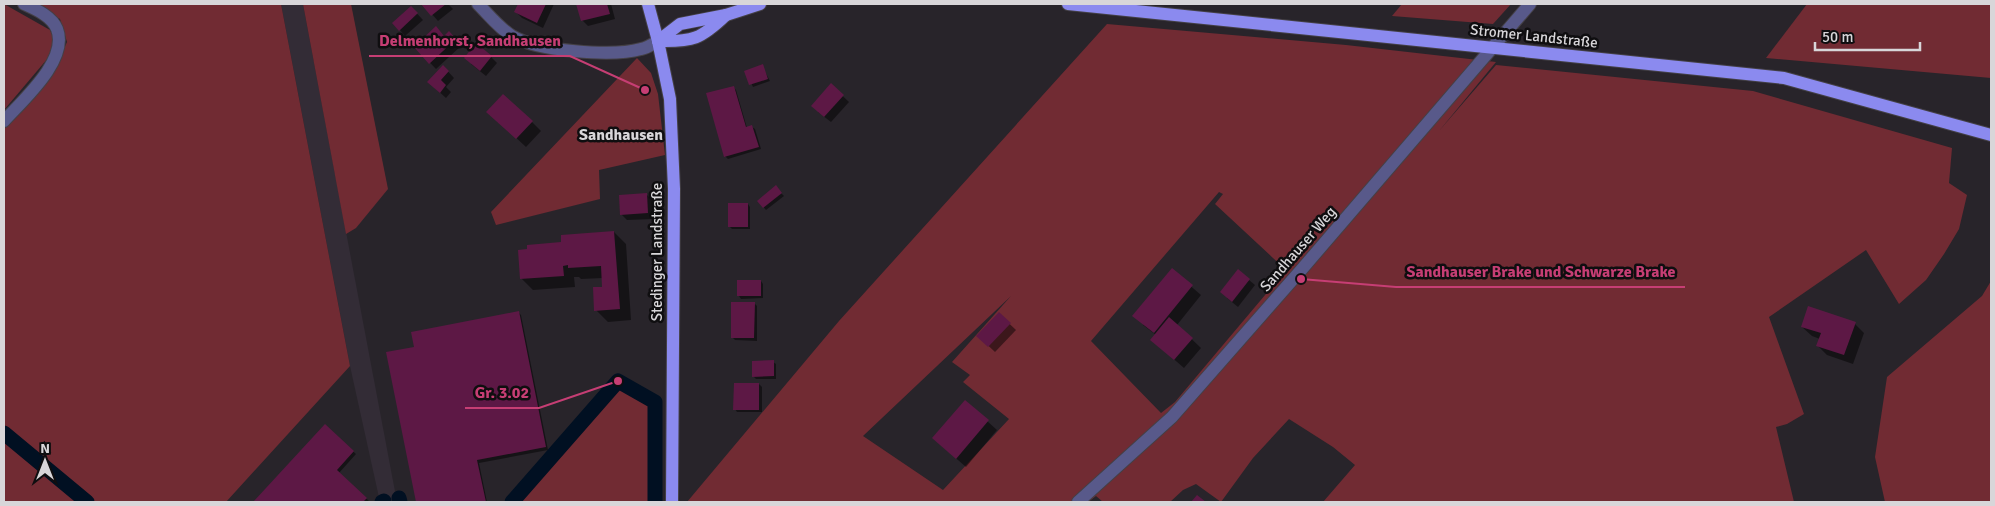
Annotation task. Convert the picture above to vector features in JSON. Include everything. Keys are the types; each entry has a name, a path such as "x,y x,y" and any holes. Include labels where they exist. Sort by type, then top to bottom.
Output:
{"main road":[{"name":"Stedinger Landstraße","path":"648,4 670,99 674,189 672,502"},
{"path":"658,41 680,24 760,4"},
{"name":"Stromer Landstraße","path":"1068,4 1784,78 1991,135"}],"street":[{"path":"4,121 52,66 60,46 57,28 45,14 24,4"},
{"path":"478,4 511,35 526,42 542,46 567,50 616,52 642,49 658,41"},
{"name":"Sandhauser Weg","path":"1078,502 1172,417 1302,270 1530,4"}],"shaded area":[{"path":"4,4 50,30 55,42 48,58 4,110"},
{"path":"31,4 281,4 350,366 226,502 4,502 4,129 54,71 67,42 60,19"},
{"path":"281,4 303,4 397,502 380,502 350,366"},
{"path":"303,4 351,4 388,189 356,228 346,234"},
{"path":"1402,4 1511,4 1493,24 1392,16"},
{"path":"1807,4 1991,4 1991,78 1766,58"},
{"path":"1107,24 1346,45 1496,62 1439,131 1496,65 1753,91 1952,148 1949,183 1967,195 1959,229 1944,254 1926,280 1899,304 1866,250 1769,317 1804,414 1787,424 1776,427 1794,502 1323,502 1355,465 1333,447 1289,419 1253,458 1221,502 1196,484 1183,490 1170,502 1103,502 1096,496 1088,502 687,502 839,321","holes":["1219,192 1223,194 1215,204 1286,270 1175,402 1161,413 1091,341","1011,296 952,362 970,375 963,382 1009,419 943,490 863,436"]},
{"path":"637,58 651,73 658,94 665,155 599,170 600,199 496,225 491,212"},
{"path":"1991,281 1991,502 1885,502 1875,457 1887,377 1982,296"},
{"path":"618,387 658,409 658,502 518,502"}],"building":[{"path":"421,4 446,4 431,16"},
{"path":"518,4 546,4 537,23 514,12"},
{"path":"576,4 607,4 610,14 581,21"},
{"path":"411,6 418,13 399,31 392,23"},
{"path":"436,26 444,36 449,31 456,39 429,64 414,47"},
{"path":"476,43 492,56 480,71 464,58"},
{"path":"763,64 768,79 749,85 744,71"},
{"path":"443,65 449,71 441,80 446,85 440,93 427,82"},
{"path":"831,83 844,95 824,117 811,106"},
{"path":"734,86 746,127 752,125 759,147 724,157 706,93"},
{"path":"503,94 533,121 516,139 486,112"},
{"path":"776,185 782,193 763,208 757,201"},
{"path":"647,193 648,213 620,215 619,195"},
{"path":"728,203 748,203 748,227 728,227"},
{"path":"614,231 620,309 594,311 593,287 602,287 601,266 568,268 568,265 563,266 564,276 520,279 518,250 527,249 527,245 561,242 561,235"},
{"path":"1172,268 1193,285 1154,333 1132,316"},
{"path":"1238,269 1250,279 1232,302 1220,292"},
{"path":"737,280 761,280 761,296 737,296"},
{"path":"731,302 755,302 754,338 731,338"},
{"path":"1808,306 1856,322 1844,355 1816,346 1821,333 1801,327"},
{"path":"519,311 546,447 477,460 486,502 416,502 386,352 414,347 411,332"},
{"path":"999,312 1011,323 988,347 976,336"},
{"path":"1169,317 1193,338 1174,360 1150,340"},
{"path":"774,360 774,376 752,377 752,361"},
{"path":"734,383 759,383 759,410 733,410"},
{"path":"965,400 989,420 956,459 932,438"},
{"path":"325,424 354,451 337,470 367,498 363,502 253,502"},
{"path":"1197,495 1206,502 1191,502"}],"waterway":[{"path":"512,502 618,381 655,402 655,502"},
{"path":"4,433 87,502"},
{"path":"399,498 400,502"}],"place":[{"name":"Delmenhorst, Sandhausen","path":"645,90"},
{"name":"Sandhauser Brake und Schwarze Brake","path":"1301,279"},
{"name":"Gr. 3.02","path":"618,381"}],"district":[{"name":"Sandhausen","path":"621,134"}]}
